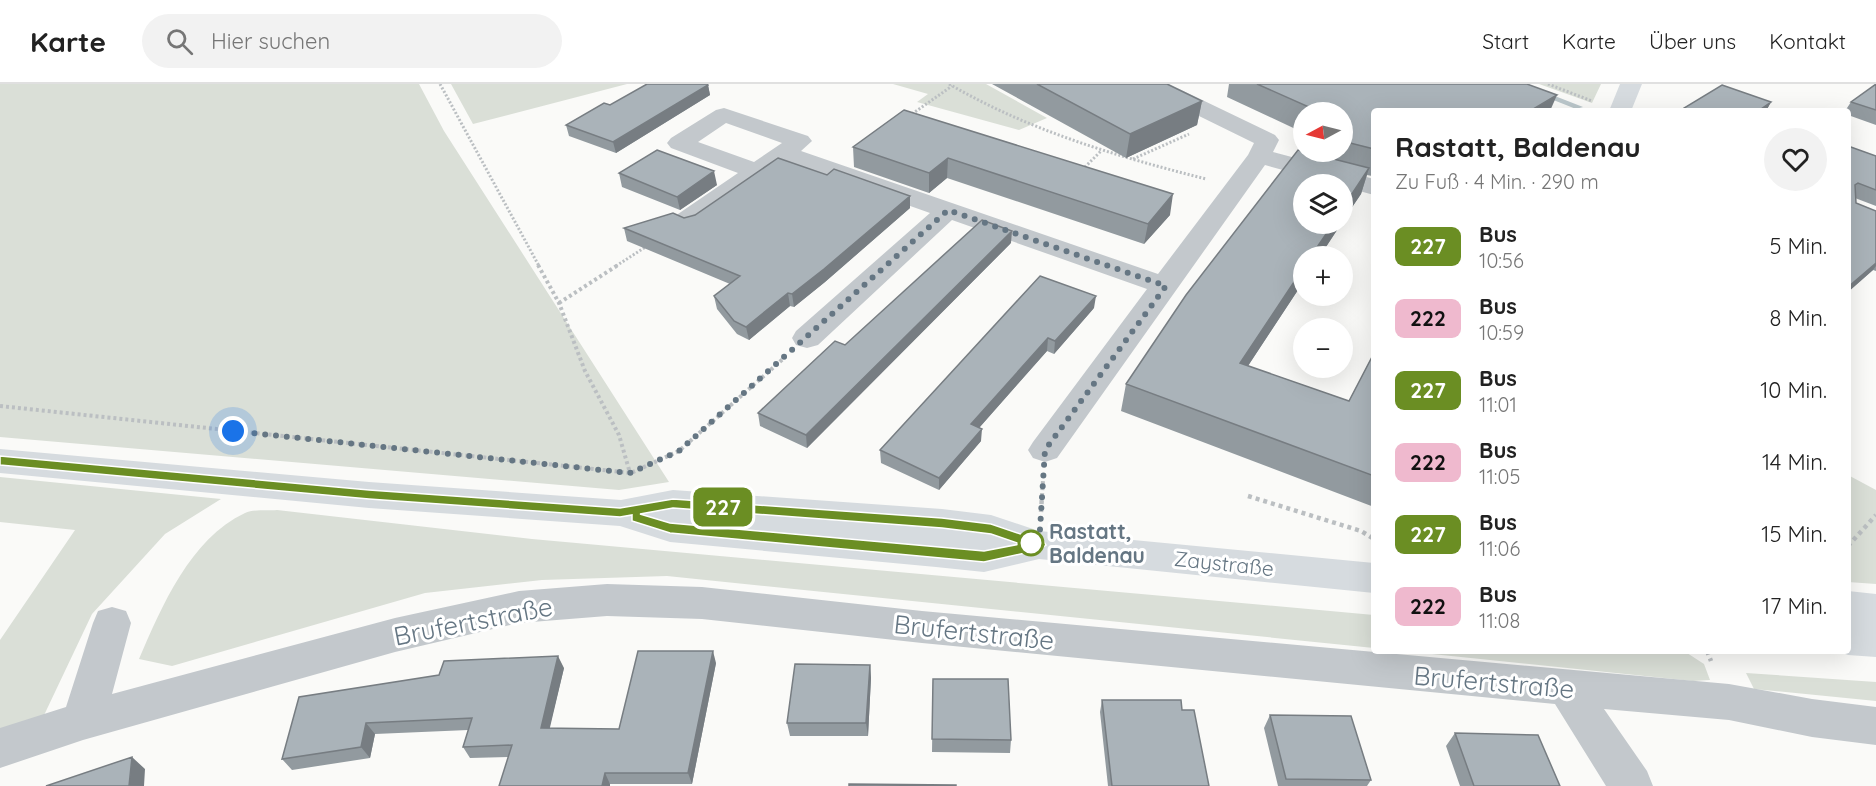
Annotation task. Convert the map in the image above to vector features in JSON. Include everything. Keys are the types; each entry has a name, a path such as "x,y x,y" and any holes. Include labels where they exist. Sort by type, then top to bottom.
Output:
{"street":[{"path":"1045,450 1237,187 1259,156 1267,140 1152,84"},
{"path":"1175,95 1198,84"},
{"path":"1621,108 1632,84"},
{"path":"687,220 800,141 724,116 679,143 756,171"},
{"path":"783,153 1166,286"},
{"path":"1259,156 1371,186"},
{"path":"807,338 948,210"},
{"name":"Zaystraße","path":"0,461 369,495 620,513 670,528 936,554 984,557 1039,545 1371,578"},
{"name":"Brufertstraße","path":"0,748 83,721 395,635 519,607 607,600 702,603 922,627 1568,689 1729,702 1812,718 1876,726"},
{"path":"1851,607 1876,610"},
{"path":"83,721 112,623"},
{"path":"1851,638 1876,640"},
{"path":"1568,689 1631,786"}],"path":[{"path":"440,84 559,303 585,371 619,435 630,473"},
{"path":"1548,84 1598,103"},
{"path":"906,118 950,85 988,108 1101,151 1237,187"},
{"path":"1133,160 1223,118"},
{"path":"1078,175 1101,151"},
{"path":"559,303 687,220"},
{"path":"0,406 630,473 679,451 807,338"},
{"path":"1039,545 1045,450"},
{"path":"1248,496 1361,531 1371,537"},
{"path":"1851,543 1876,515"}],"shaded area":[{"path":"0,84 419,84 444,131 669,482 619,490 0,437"},
{"path":"451,84 627,84 473,124"},
{"path":"893,84 986,84 1047,118 1019,130 917,102 928,94"},
{"path":"1539,84 1601,84 1592,103"},
{"path":"0,477 221,499 165,534 92,614 37,730 0,740 0,640 75,530 0,522"},
{"path":"1851,477 1876,490 1876,584 1851,582"},
{"path":"277,510 532,539 1371,615 1371,648 667,576 542,580 425,593 172,666 139,659 168,596 193,557 208,539 226,525 245,513"},
{"path":"1432,654 1689,654 1704,664 1710,680 1693,681"},
{"path":"1746,673 1876,682 1876,701 1754,689"}],"building":[{"path":"647,84 708,85 613,142 566,125 604,103 610,105"},
{"path":"1037,84 1167,84 1202,101 1130,134"},
{"path":"1257,84 1527,84 1557,95 1535,108 1371,108 1371,148 1353,144 1353,102 1298,102"},
{"path":"1876,84 1876,110 1851,102"},
{"path":"1722,85 1771,102 1762,108 1684,108"},
{"path":"904,110 1173,194 1148,224 948,158 929,173 853,147"},
{"path":"1851,147 1876,156 1876,190 1858,183 1855,185 1856,203 1876,211 1876,263 1851,284"},
{"path":"657,150 714,171 677,197 619,173"},
{"path":"1293,156 1293,162 1345,162 1369,168 1353,192 1353,174 1293,174 1293,234 1326,234 1318,246 1293,246 1293,284 1240,363 1349,401 1371,359 1371,475 1126,384 1186,295"},
{"path":"778,158 827,175 834,169 910,196 824,269 792,294 788,293 746,327 734,321 714,296 740,276 624,228 673,213 684,218 695,215"},
{"path":"982,220 1012,231 806,435 758,413 835,341 845,345"},
{"path":"1040,276 1096,296 1055,341 1048,338 971,424 982,429 939,478 880,450"},
{"path":"638,651 713,651 688,773 605,773 602,786 499,786 512,745 463,747 472,718 366,723 361,747 282,759 299,697 439,675 444,661 558,656 541,728 619,729"},
{"path":"795,664 870,665 866,723 787,723"},
{"path":"933,679 1008,679 1011,740 932,739"},
{"path":"1102,700 1181,700 1182,710 1194,710 1209,786 1112,786"},
{"path":"1270,715 1351,716 1371,780 1286,779"},
{"path":"1455,733 1538,735 1560,786 1474,786"},
{"path":"132,757 129,786 46,786"},
{"path":"849,784 956,785 956,786 849,786"}],"waterway":[{"path":"1517,84 1579,107"}],"bus line":[{"name":"227","path":"0,461 369,495 620,513 673,503 942,523 991,529 1039,545 984,557 936,554 670,528 637,518"}],"place":[{"name":"Rastatt, Baldenau","path":"1031,543"}],"route":[{"path":"233,431 630,473 679,451 948,210 1166,286 1045,450 1039,545 1031,543"}]}
